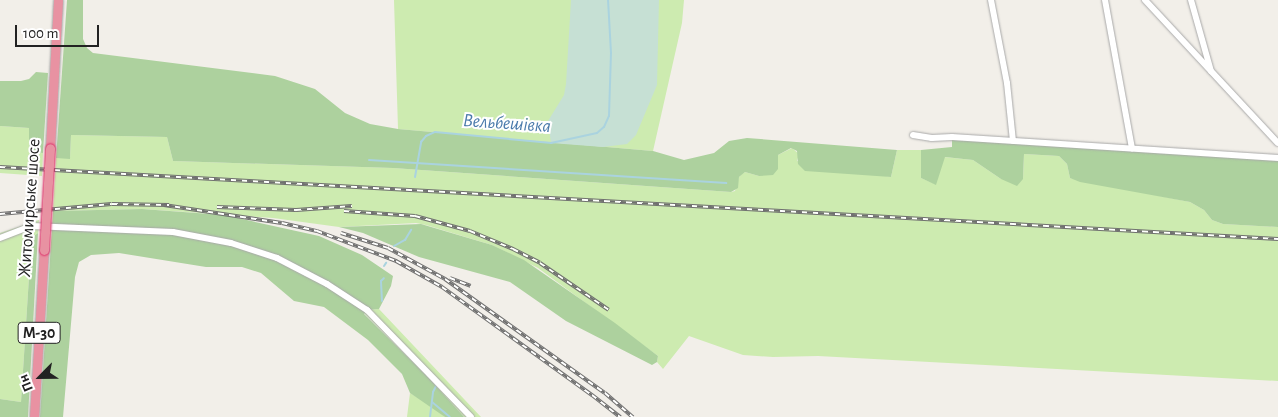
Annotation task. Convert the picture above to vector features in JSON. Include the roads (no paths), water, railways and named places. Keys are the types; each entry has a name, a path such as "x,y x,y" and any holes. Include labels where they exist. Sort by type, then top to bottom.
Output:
{"highway":[{"name":"Житомирське шосе","path":"34,417 58,0"}],"street":[{"path":"991,0 1007,84 1013,142"},
{"path":"1105,0 1132,150"},
{"path":"1145,0 1212,74 1278,142"},
{"path":"1191,0 1212,74"},
{"path":"913,134 932,138 952,137 1278,158"},
{"path":"0,238 32,226 173,232 231,243 277,258 327,284 367,310 471,417"}],"waterway":[{"name":"Вельбешівка","path":"415,177 421,142 426,136 435,132 551,143 597,133 604,127 609,116 611,53 608,0"},
{"path":"369,160 726,183"},
{"name":"Вельбешівка","path":"394,246 405,240 411,230"},
{"name":"Вельбешівка","path":"382,301 381,281 384,278"},
{"name":"Вельбешівка","path":"430,417 433,392 437,384"},
{"name":"Вельбешівка","path":"432,402 450,417"}],"railway":[{"path":"0,167 1278,239"},
{"path":"0,214 112,204 169,205"},
{"path":"164,205 282,223 317,231 396,261 442,287 620,417"},
{"path":"217,207 296,210 352,206"},
{"path":"344,211 415,216 470,231 513,249 540,263 609,310"},
{"path":"341,233 388,248 445,279 605,393 633,417"},
{"path":"450,278 471,286"}]}
